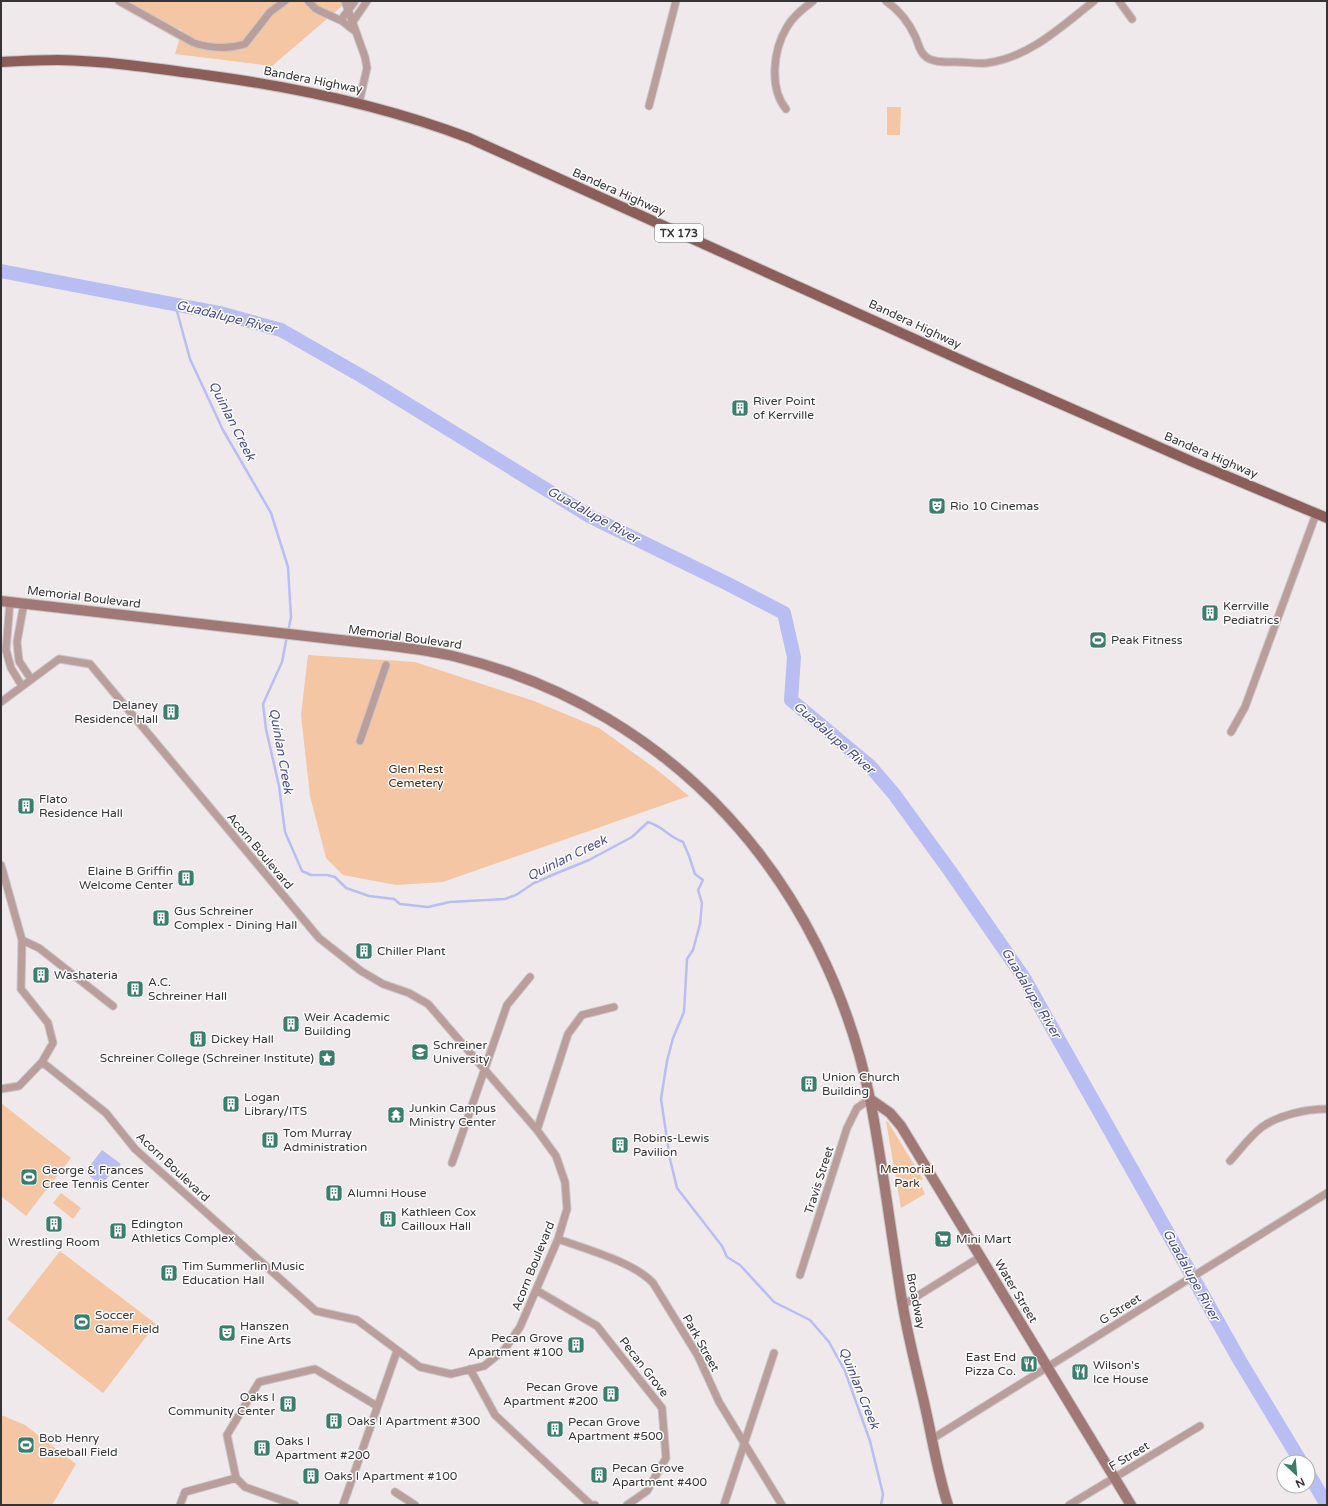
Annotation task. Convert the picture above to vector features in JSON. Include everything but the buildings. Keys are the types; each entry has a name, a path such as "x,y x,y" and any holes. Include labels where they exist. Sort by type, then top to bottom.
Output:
{"main road":[{"name":"Bandera Highway","path":"1,62 58,60 171,70 275,85 359,102 432,124 469,138 1142,440 1327,518"},
{"name":"Memorial Boulevard","path":"6,601 345,641 446,655 511,673 555,691 594,711 638,738 687,775 730,817 761,854 788,894 810,931 844,1007 870,1099"},
{"name":"Water Street","path":"870,1099 890,1113 901,1126 1046,1368 1131,1505"},
{"name":"Broadway","path":"870,1099 903,1305 938,1473 948,1505"}],"street":[{"path":"119,1 194,43 206,47 223,47 245,44 270,12 285,1"},
{"path":"308,1 316,9 351,24"},
{"path":"341,20 347,4 354,1"},
{"path":"351,24 367,1"},
{"path":"648,106 676,1"},
{"path":"786,109 780,100 777,90 776,61 779,45 786,28 798,12 813,1"},
{"path":"886,1 898,10 908,22 919,48 929,59 940,61 985,63 1019,55 1033,47 1094,1"},
{"path":"1119,1 1132,19"},
{"path":"347,4 351,24 356,32 365,57 367,68 359,102"},
{"path":"1231,732 1245,707 1316,514"},
{"path":"6,601 6,650 11,668 22,686"},
{"path":"24,603 17,642 19,661 32,679"},
{"name":"Acorn Boulevard","path":"1,702 59,659 90,664 319,938 360,971 383,984 409,993 428,1004 537,1130 556,1156 565,1182 567,1209 558,1239 520,1327 504,1350 484,1366 451,1374 420,1367 357,1320 316,1311 135,1150 106,1113 42,1062"},
{"path":"360,741 386,665"},
{"path":"1,866 22,940 21,989 48,1023 54,1043 42,1062 19,1086 1,1090"},
{"path":"22,940 39,948 113,1006"},
{"path":"452,1163 507,1005 530,976"},
{"path":"537,1130 568,1034 582,1015 614,1007"},
{"name":"Travis Street","path":"800,1275 847,1128 857,1108 870,1099"},
{"path":"1230,1161 1254,1134 1270,1122 1293,1115 1327,1109"},
{"name":"G Street","path":"932,1439 1327,1193"},
{"name":"Park Street","path":"558,1239 625,1264 649,1278 661,1294 698,1356 719,1402 745,1442 782,1505"},
{"path":"903,1305 980,1257"},
{"name":"Pecan Grove","path":"536,1290 597,1326 662,1408 666,1458 647,1491 627,1505"},
{"path":"343,1505 396,1350"},
{"path":"724,1505 774,1353"},
{"path":"295,1505 245,1487 236,1478 227,1436 260,1382 315,1368 377,1406"},
{"path":"470,1369 495,1415 591,1504 595,1505"},
{"name":"F Street","path":"1069,1505 1200,1426"},
{"path":"180,1505 185,1492 236,1478"},
{"path":"395,1492 415,1505"}],"green space":[{"path":"128,1 348,1 272,66 175,54 182,30 170,26"},
{"path":"887,107 901,107 900,135 887,135"},
{"name":"Glen Rest Cemetery","path":"308,655 415,662 534,701 599,728 656,769 689,796 443,882 396,885 343,875 326,858 310,796 301,715"},
{"name":"George & Frances Cree Tennis Center","path":"1,1103 71,1158 26,1216 1,1196"},
{"name":"Memorial Park","path":"886,1121 923,1179 919,1181 925,1194 901,1208"},
{"path":"61,1193 81,1208 73,1219 53,1203"},
{"name":"Soccer Game Field","path":"60,1251 156,1324 103,1393 7,1319"},
{"name":"Bob Henry Baseball Field","path":"1,1415 25,1425 76,1464 52,1505 1,1505"}],"water":[{"path":"102,1150 121,1164 119,1167 117,1166 103,1183 105,1185 103,1187 85,1172"}],"waterway":[{"name":"Guadalupe River","path":"1,271 220,313 281,330 370,381 591,517 784,613 794,657 791,700 870,766 894,794 950,871 1024,978 1240,1361 1296,1454"},
{"name":"Quinlan Creek","path":"175,304 190,359 223,430 271,513 288,567 291,617 288,632"},
{"name":"Quinlan Creek","path":"287,636 282,662 263,704 266,729 279,786 285,832 302,871 311,875 327,875 335,877 346,888 369,896 394,899 400,904 428,907 450,902 505,899 516,895 534,883 589,860 632,837 648,822 658,826 683,842 695,874 703,880 698,890 702,903 700,924 693,950 687,959 684,1012 673,1038 667,1061 661,1099 670,1159 677,1188 722,1246 727,1257 740,1265 774,1302 810,1320 829,1342 845,1371 870,1441 883,1494 881,1505"},
{"name":"Guadalupe River","path":"1316,1486 1327,1505"}],"place":[{"name":"River Point of Kerrville","path":"740,408"},
{"name":"Rio 10 Cinemas","path":"937,506"},
{"name":"Kerrville Pediatrics","path":"1210,613"},
{"name":"Peak Fitness","path":"1098,640"},
{"name":"Delaney Residence Hall","path":"171,712"},
{"name":"Flato Residence Hall","path":"26,806"},
{"name":"Elaine B Griffin Welcome Center","path":"186,878"},
{"name":"Gus Schreiner Complex - Dining Hall","path":"161,918"},
{"name":"Chiller Plant","path":"364,951"},
{"name":"Washateria","path":"41,975"},
{"name":"A.C. Schreiner Hall","path":"135,989"},
{"name":"Weir Academic Building","path":"291,1024"},
{"name":"Dickey Hall","path":"198,1039"},
{"name":"Schreiner University","path":"420,1052"},
{"name":"Schreiner College (Schreiner Institute)","path":"327,1058"},
{"name":"Union Church Building","path":"809,1084"},
{"name":"Logan Library/ITS","path":"231,1104"},
{"name":"Junkin Campus Ministry Center","path":"396,1115"},
{"name":"Tom Murray Administration","path":"270,1140"},
{"name":"Robins-Lewis Pavilion","path":"620,1145"},
{"name":"George & Frances Cree Tennis Center","path":"29,1177"},
{"name":"Alumni House","path":"334,1193"},
{"name":"Kathleen Cox Cailloux Hall","path":"388,1219"},
{"name":"Wrestling Room","path":"54,1224"},
{"name":"Edington Athletics Complex","path":"118,1231"},
{"name":"Mini Mart","path":"943,1239"},
{"name":"Tim Summerlin Music Education Hall","path":"169,1273"},
{"name":"Soccer Game Field","path":"82,1322"},
{"name":"Hanszen Fine Arts","path":"227,1333"},
{"name":"Pecan Grove Apartment #100","path":"576,1345"},
{"name":"East End Pizza Co.","path":"1029,1364"},
{"name":"Wilson's Ice House","path":"1080,1372"},
{"name":"Pecan Grove Apartment #200","path":"611,1394"},
{"name":"Oaks I Community Center","path":"288,1404"},
{"name":"Oaks I Apartment #300","path":"334,1421"},
{"name":"Pecan Grove Apartment #500","path":"555,1429"},
{"name":"Bob Henry Baseball Field","path":"26,1445"},
{"name":"Oaks I Apartment #200","path":"262,1448"},
{"name":"Pecan Grove Apartment #400","path":"599,1475"},
{"name":"Oaks I Apartment #100","path":"311,1476"}]}
